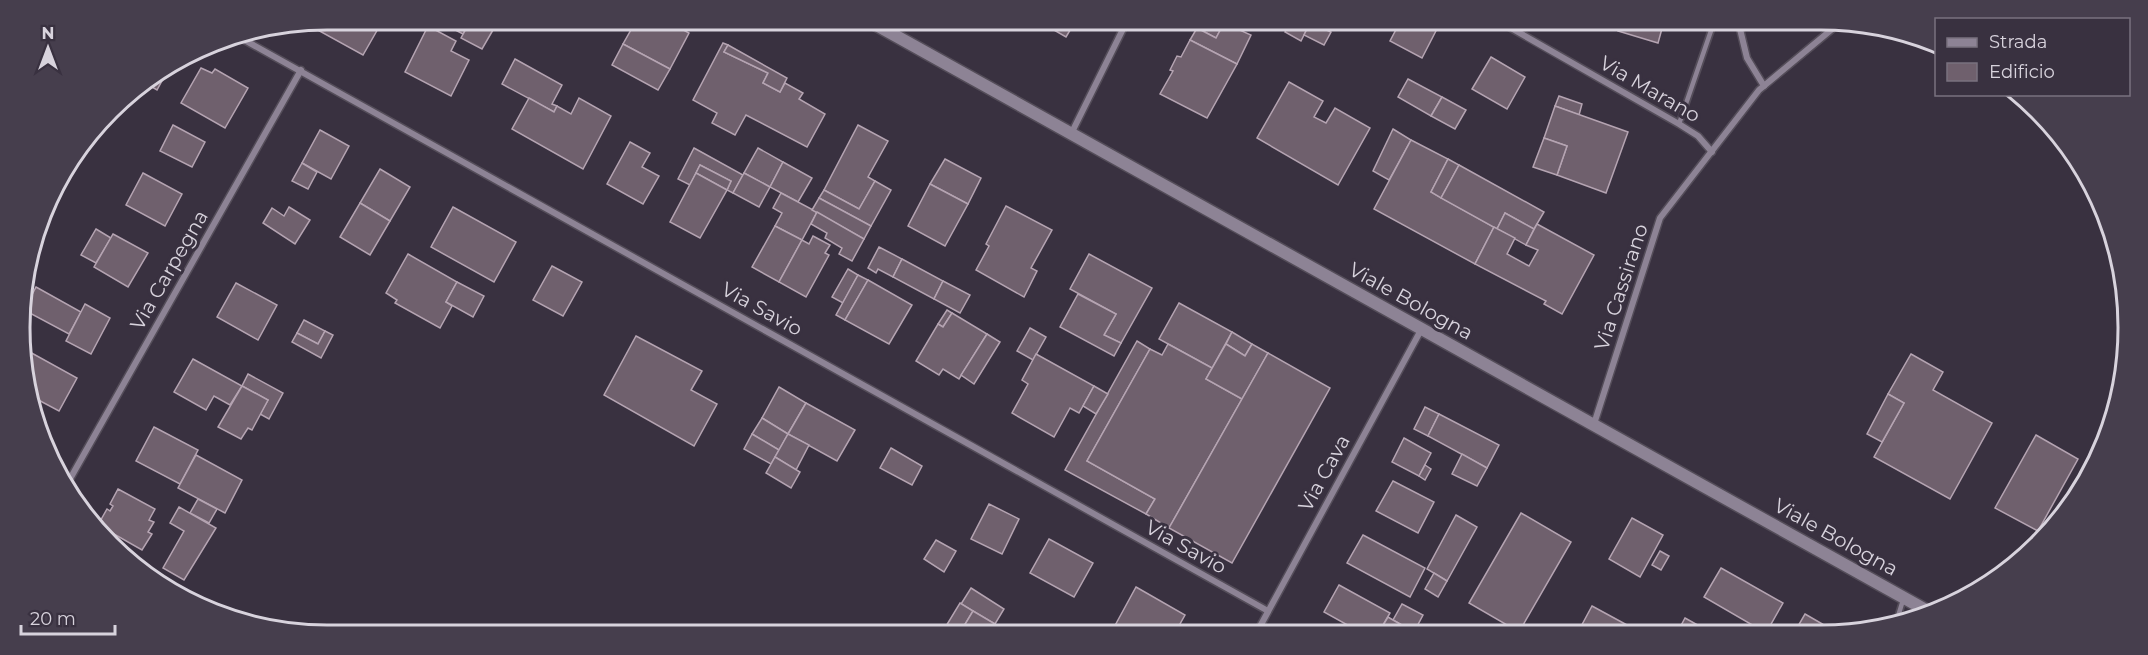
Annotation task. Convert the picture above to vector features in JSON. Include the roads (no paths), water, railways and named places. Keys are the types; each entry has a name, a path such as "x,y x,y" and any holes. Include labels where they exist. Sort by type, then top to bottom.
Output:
{"main road":[{"name":"Viale Bologna","path":"886,30 1921,607"}],"street":[{"path":"1072,132 1123,30"},
{"name":"Via Marano","path":"1514,30 1698,136 1712,152"},
{"path":"1740,30 1747,58 1764,86"},
{"name":"Via Cassirano","path":"1594,424 1660,218 1764,86 1831,31"},
{"name":"Via Savio","path":"247,41 1268,611"},
{"name":"Via Carpegna","path":"71,477 301,70"},
{"name":"Via Cava","path":"1261,625 1421,330"}],"lane":[{"path":"1678,124 1711,30"},
{"path":"1899,614 1904,597"}]}
